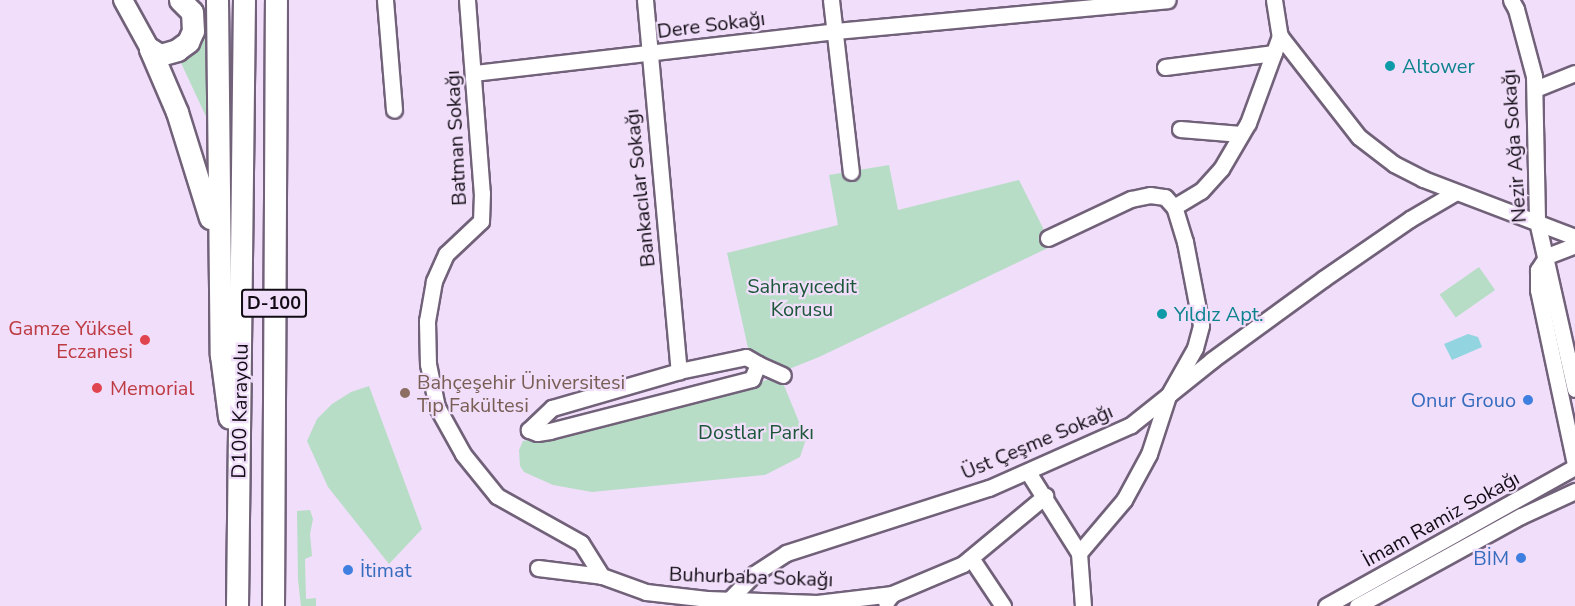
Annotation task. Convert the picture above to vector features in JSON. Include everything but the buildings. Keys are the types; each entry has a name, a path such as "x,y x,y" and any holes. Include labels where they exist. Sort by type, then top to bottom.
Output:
{"highway":[{"path":"150,49 160,56 177,50 188,42 193,31 192,12 180,0"},
{"path":"217,0 220,355 238,492"},
{"name":"D100 Karayolu","path":"237,606 244,0"},
{"name":"D100 Karayolu","path":"273,606 276,0"},
{"path":"150,49 184,132 218,245"}],"main road":[{"path":"123,0 150,49"}],"street":[{"path":"385,0 394,110"},
{"name":"Batman Sokağı","path":"468,0 482,193 481,221 446,254 434,280 427,321 428,364 437,407 463,454 497,496 581,543 602,576"},
{"name":"Bankacılar Sokağı","path":"645,0 648,54 683,370 692,394"},
{"path":"831,0 851,172"},
{"name":"Dere Sokağı","path":"474,73 835,31 1168,0"},
{"path":"1274,0 1280,36 1359,137 1394,164 1456,192 1537,220 1575,237"},
{"name":"Nezir Ağa Sokağı","path":"1511,0 1516,9 1535,89 1537,220 1547,256 1575,389"},
{"path":"1174,207 1201,191 1221,169 1241,135 1280,36"},
{"path":"1165,67 1274,53"},
{"path":"1535,89 1575,73"},
{"path":"1180,129 1241,135"},
{"name":"Üst Çeşme Sokağı","path":"729,600 754,574 786,553 926,509 1029,472 1131,425 1212,360 1323,279 1410,219 1456,192"},
{"path":"1048,238 1131,199 1150,195 1165,197 1174,207 1185,242 1201,325 1195,348 1168,396 1149,454 1124,500 1079,553"},
{"path":"1575,245 1547,256 1538,270 1538,290 1575,465"},
{"path":"758,364 752,379 550,431 537,433 529,430 552,408 683,370 746,357 783,375"},
{"name":"İmam Ramiz Sokağı","path":"1326,606 1575,465"},
{"path":"1029,472 1079,553 1083,606"},
{"name":"İmam Ramiz Sokağı","path":"1357,606 1521,516 1575,491"},
{"path":"882,606 892,594 971,558 1045,496"},
{"path":"971,558 1003,606"},
{"name":"Buhurbaba Sokağı","path":"538,568 602,576 646,592 729,600 817,603 892,594"}],"green space":[{"path":"205,36 209,123 176,52"},
{"name":"Sahrayıcedit Korusu","path":"889,165 898,210 1019,180 1052,246 819,357 784,371 755,356 748,348 727,253 838,225 829,175"},
{"path":"1479,267 1495,290 1456,317 1440,295"},
{"name":"Dostlar Parkı","path":"769,379 783,383 806,439 800,457 765,475 592,492 553,485 524,472 520,466 519,450 523,441 723,397"},
{"path":"369,386 422,529 389,564 328,487 307,441 317,419 332,404 351,392"},
{"path":"310,510 313,519 310,534 312,556 305,559 306,599 316,598 316,606 301,606 298,580 297,511"}],"shaded area":[{"path":"1468,334 1478,337 1482,347 1452,360 1444,344"}],"place":[{"name":"Altower","path":"1390,66"},
{"name":"Yıldız Apt.","path":"1162,314"},
{"name":"Gamze Yüksel Eczanesi","path":"145,340"},
{"name":"Memorial","path":"97,388"},
{"name":"Bahçeşehir Üniversitesi Tıp Fakültesi","path":"405,393"},
{"name":"Onur Grouo","path":"1528,400"},
{"name":"BİM","path":"1521,558"},
{"name":"İtimat","path":"348,570"}]}
